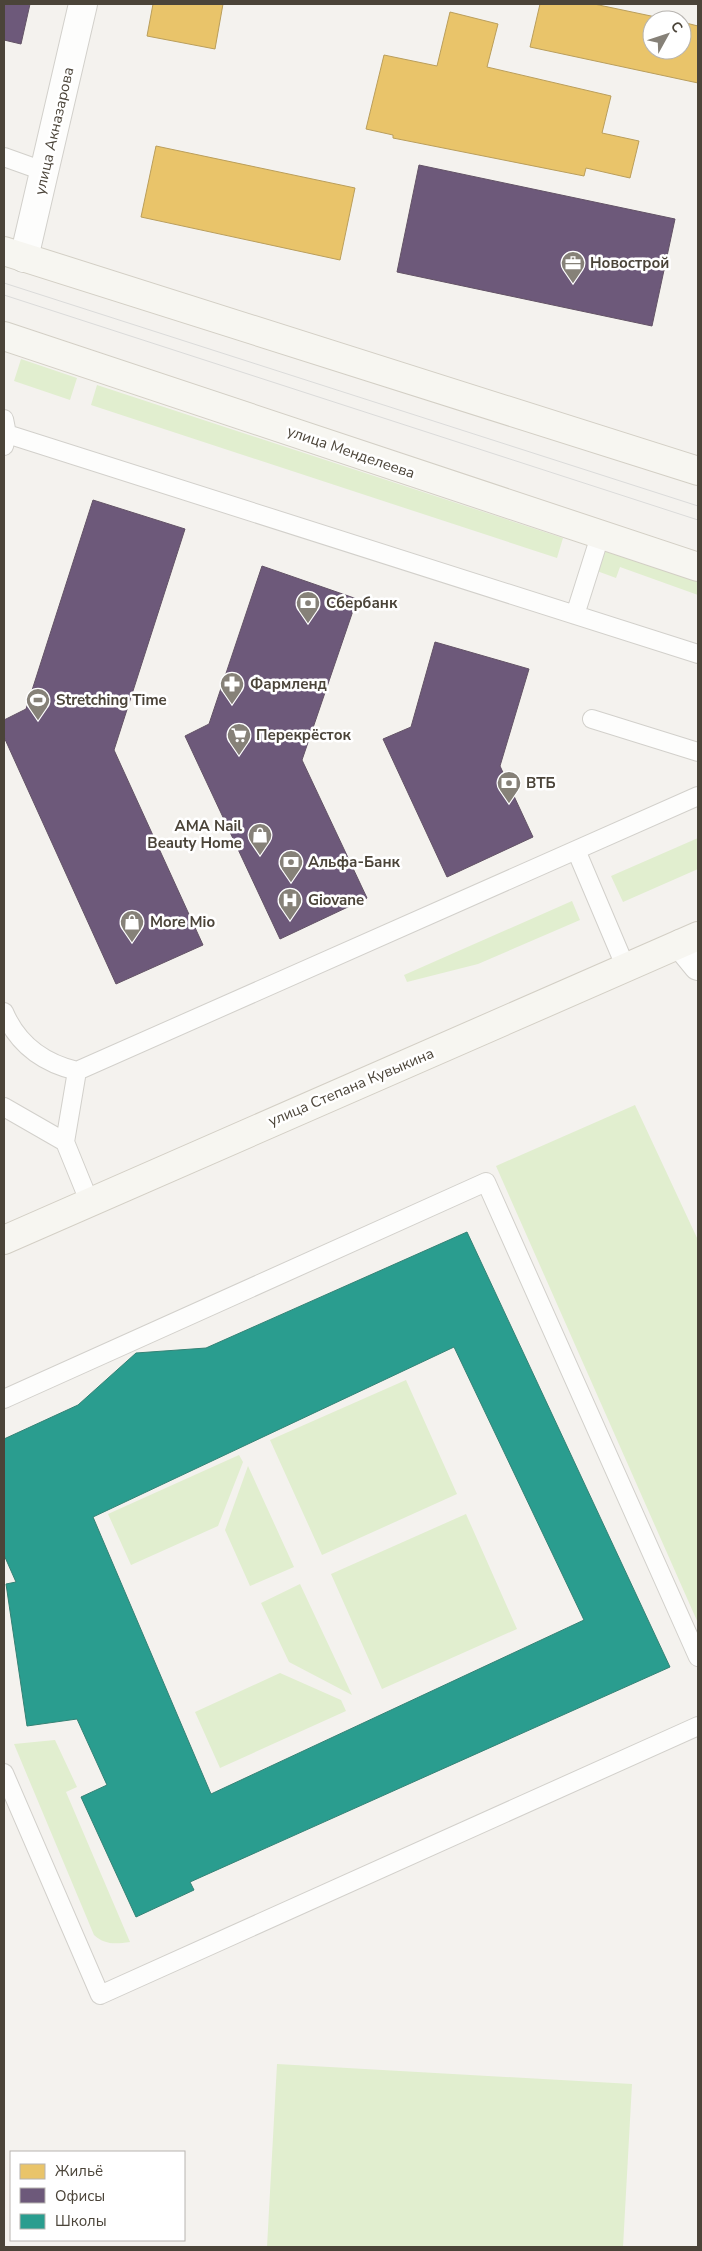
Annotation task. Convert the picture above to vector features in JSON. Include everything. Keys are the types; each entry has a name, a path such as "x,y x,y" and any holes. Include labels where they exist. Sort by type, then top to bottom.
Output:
{"main road":[{"path":"14,254 698,471"},
{"name":"улица Менделеева","path":"4,336 600,536 698,567"},
{"name":"улица Степана Кувыкина","path":"4,1240 89,1201 689,940"}],"street":[{"name":"улица Акназарова","path":"14,254 46,172 83,4"},
{"path":"689,940 698,966"}],"lane":[{"path":"4,157 46,172"},
{"path":"5,433 698,654"},
{"path":"575,615 600,536"},
{"path":"592,719 698,752"},
{"path":"4,1012 10,1027 34,1052 45,1060 77,1071 698,796"},
{"path":"576,850 626,968"},
{"path":"77,1071 65,1142 89,1201"},
{"path":"5,1108 65,1142"},
{"path":"4,1398 486,1182 698,1656"},
{"path":"4,1773 100,1995 698,1726"}],"green space":[{"path":"21,359 77,378 70,400 14,381"},
{"path":"97,385 563,538 557,558 91,405"},
{"path":"605,549 698,582 698,595 620,567 616,578 597,571"},
{"path":"698,838 698,869 623,902 611,876"},
{"path":"572,901 580,920 478,964 407,982 404,975"},
{"path":"635,1105 698,1240 698,1623 496,1166"},
{"path":"406,1380 457,1494 322,1555 270,1440"},
{"path":"239,1455 243,1462 218,1526 131,1565 108,1514"},
{"path":"248,1466 294,1567 250,1586 225,1530"},
{"path":"466,1514 517,1629 382,1689 331,1574"},
{"path":"300,1584 352,1695 289,1662 261,1603"},
{"path":"280,1673 341,1700 346,1711 220,1768 195,1712"},
{"path":"55,1740 77,1787 66,1792 130,1942 110,1943 102,1941 94,1935 14,1744"},
{"path":"277,2064 632,2084 623,2247 267,2247"}],"building: Жильё":[{"path":"153,4 223,4 215,49 147,36"},
{"path":"540,4 594,4 642,14 642,60 692,60 692,24 698,26 698,83 530,47"},
{"path":"450,12 498,24 487,67 611,96 602,133 639,141 630,178 586,168 584,176 393,138 393,135 366,129 384,55 437,66"},
{"path":"156,146 355,188 340,260 141,217"}],"building: Офисы":[{"path":"4,4 30,4 21,44 4,40"},
{"path":"419,165 675,219 652,326 397,272"},
{"path":"93,500 185,529 114,750 203,945 116,984 4,737 4,720 26,709"},
{"path":"262,566 357,599 302,760 367,898 280,939 185,736 209,724"},
{"path":"435,642 529,669 500,766 533,837 447,877 383,739 411,727"}],"building: Школы":[{"path":"467,1232 670,1667 190,1882 194,1890 136,1917 81,1797 107,1785 77,1719 27,1726 6,1584 16,1582 4,1555 4,1439 78,1405 136,1353 206,1348","holes":["454,1347 584,1620 211,1794 93,1517"]}],"tram line":[{"path":"4,283 698,506"},
{"path":"4,295 698,520"}],"place":[{"name":"Новострой","path":"573,284"},
{"name":"Сбербанк","path":"308,624"},
{"name":"Фармленд","path":"232,705"},
{"name":"Stretching Time","path":"38,721"},
{"name":"Перекрёсток","path":"239,756"},
{"name":"ВТБ","path":"509,804"},
{"name":"AMA Nail Beauty Home","path":"260,856"},
{"name":"Альфа-Банк","path":"291,883"},
{"name":"Giovane","path":"290,921"},
{"name":"More Mio","path":"132,943"}]}
